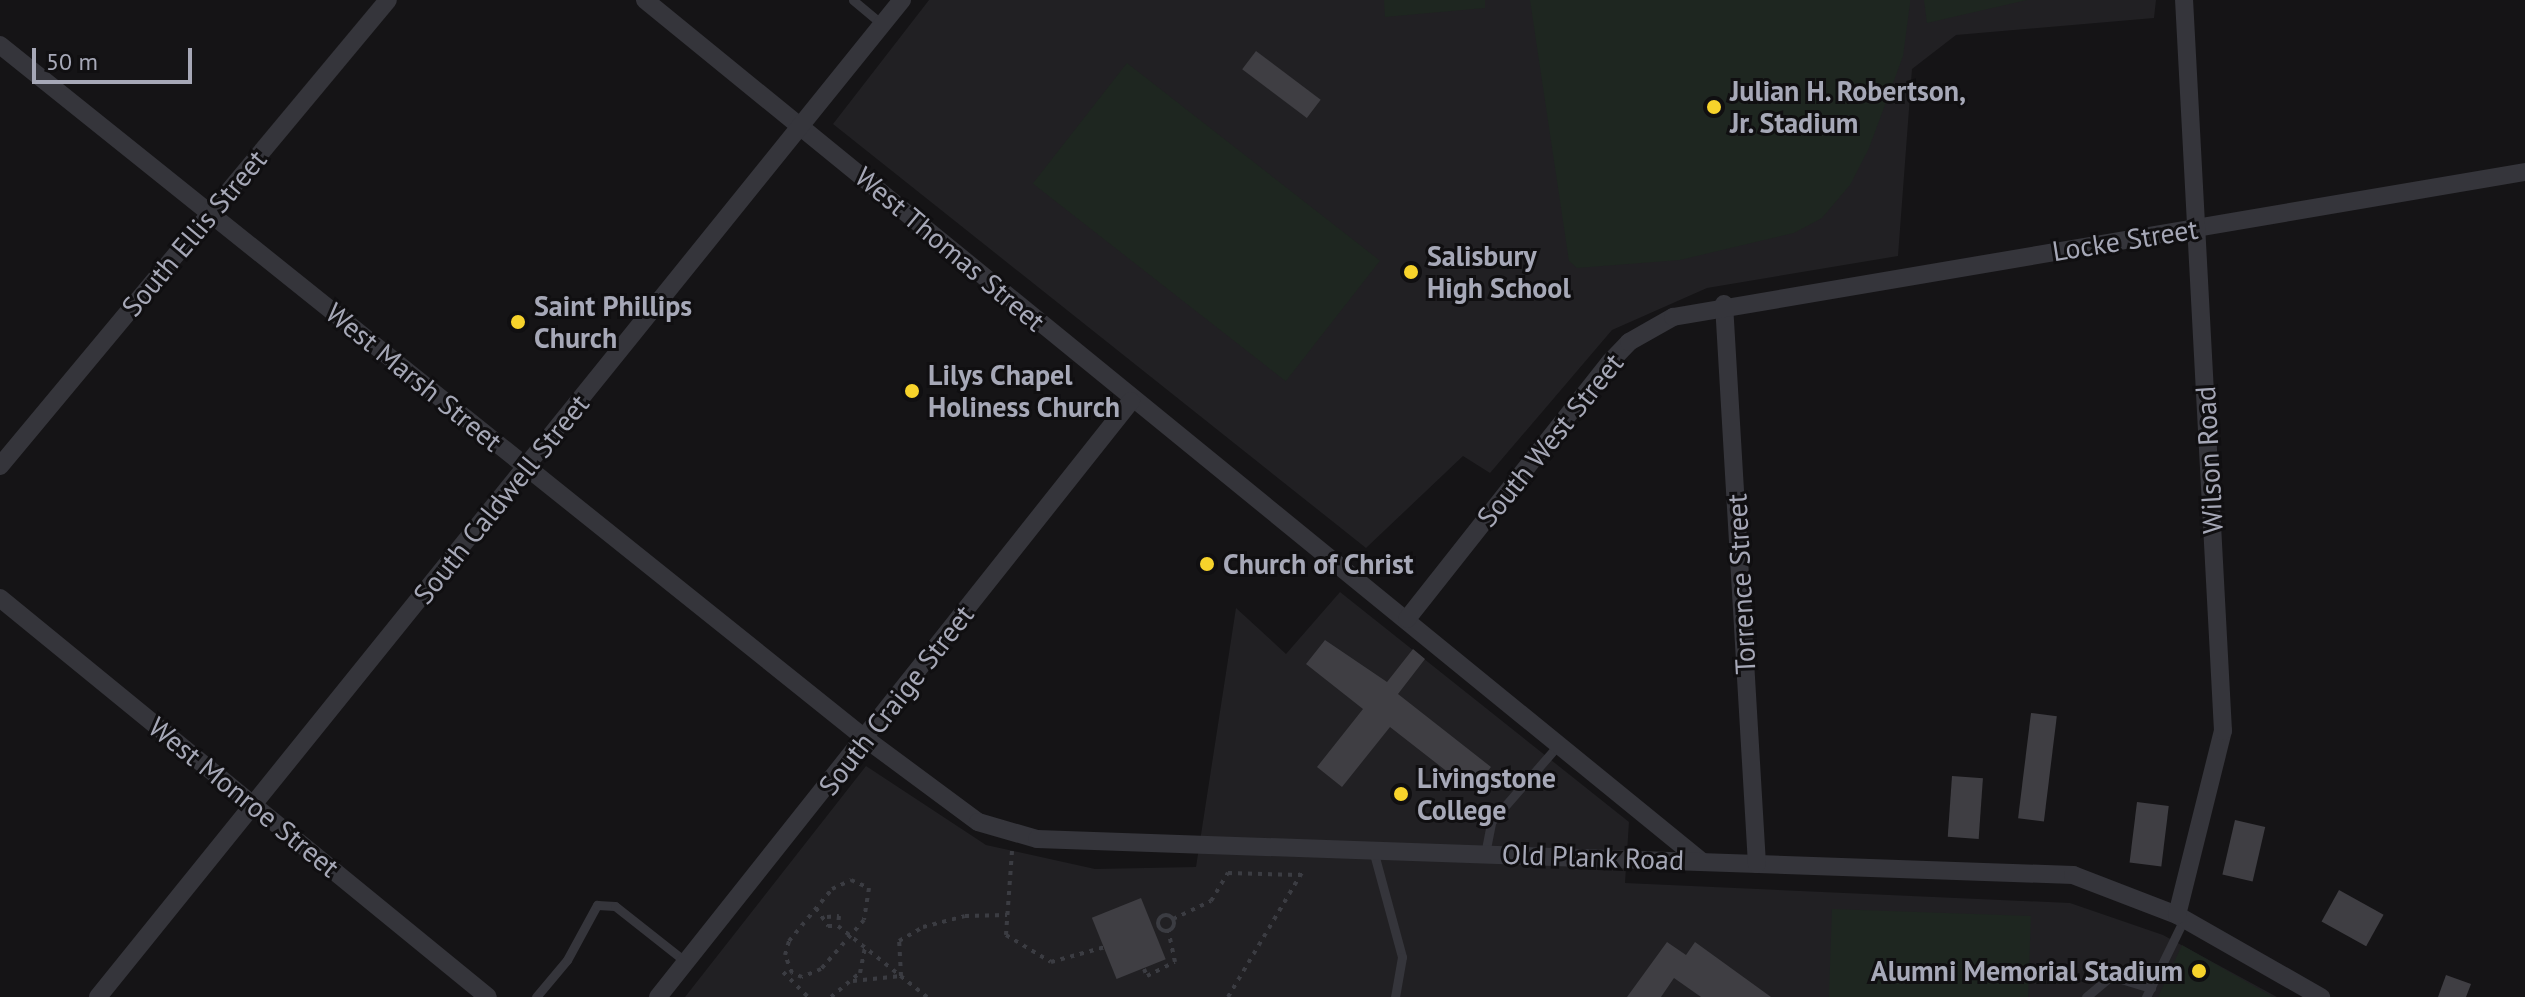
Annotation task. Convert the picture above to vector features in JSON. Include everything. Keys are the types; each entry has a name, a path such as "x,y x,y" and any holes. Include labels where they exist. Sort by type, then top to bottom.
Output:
{"street":[{"name":"South Ellis Street","path":"0,466 388,0"},
{"name":"West Thomas Street","path":"645,0 805,127 1131,401 1407,619 1701,861"},
{"name":"South Caldwell Street","path":"98,997 805,127 902,0"},
{"name":"Wilson Road","path":"2181,917 2223,731 2184,0"},
{"name":"West Marsh Street","path":"0,45 866,739"},
{"name":"Locke Street","path":"1724,304 2198,229 2525,172"},
{"name":"South West Street","path":"1407,619 1629,342 1673,317 1724,304"},
{"name":"Torrence Street","path":"1724,304 1757,864"},
{"name":"South Craige Street","path":"658,997 866,739 1131,401"},
{"name":"West Monroe Street","path":"0,598 488,997"},
{"name":"Old Plank Road","path":"866,739 978,822 1037,839 2073,875 2181,917 2321,997"}],"lane":[{"path":"853,0 883,25"},
{"path":"1485,854 1491,822 1559,744"},
{"path":"1373,850 1402,957 1395,997"},
{"path":"536,997 567,960 597,905 615,906 686,962"},
{"path":"2086,997 2111,976 2148,992 2181,917"}],"path":[{"path":"1013,832 1006,935 1051,962 1105,947"},
{"path":"1228,997 1306,866"},
{"path":"1144,969 1147,976 1175,962 1168,930 1158,919 1173,919 1211,901 1228,873 1301,875"},
{"path":"783,972 791,975 815,973 850,936 869,907 864,883 842,882 816,908 786,947 791,975 808,997"},
{"path":"816,908 827,917 839,916 838,926"},
{"path":"901,976 899,941 912,932 965,916 1007,915"},
{"path":"827,917 828,926 838,926 927,997"},
{"path":"1168,930 1173,919"},
{"path":"853,981 865,947"},
{"path":"831,997 853,981 901,976"}],"shaded area":[{"name":"Salisbury High School","path":"929,0 2156,0 2154,18 1956,35 1912,69 1898,256 1707,288 1612,330 1490,473 1463,456 1366,548 833,124"},
{"path":"1384,0 1485,0 1485,8 1385,17"},
{"name":"Julian H. Robertson, Jr. Stadium","path":"1530,0 1910,0 1910,3 1903,56 1869,148 1850,185 1822,218 1794,233 1680,260 1577,268 1569,261"},
{"path":"1924,0 2027,0 1927,23"},
{"path":"1127,63 1380,261 1286,381 1033,184"},
{"name":"Livingstone College","path":"1340,592 1629,822 1625,883 2070,903 2163,935 2277,997 685,997 866,766 986,845 1095,869 1196,867 1236,608 1286,654"},
{"path":"1832,909 2031,916 2028,997 1829,997"},
{"name":"Alumni Memorial Stadium","path":"2182,945 2273,997 2158,997"}],"building":[{"path":"1256,51 1321,100 1307,118 1242,69"},
{"path":"1325,640 1387,682 1413,649 1425,659 1398,694 1491,767 1478,784 1469,776 1463,784 1390,727 1342,787 1317,767 1363,709 1306,664"},
{"path":"2031,713 2057,716 2044,821 2018,818"},
{"path":"1952,776 1983,778 1979,839 1948,837"},
{"path":"2137,802 2169,806 2161,866 2130,863"},
{"path":"2235,820 2265,827 2253,882 2222,875"},
{"path":"2339,890 2384,915 2366,946 2322,921"},
{"path":"1141,898 1166,959 1117,979 1092,918"},
{"path":"1667,942 1686,955 1695,942 1771,997 1701,997 1674,978 1661,997 1627,997"},
{"path":"2446,975 2471,984 2466,997 2438,997"}],"place":[{"name":"Julian H. Robertson, Jr. Stadium","path":"1714,107"},
{"name":"Salisbury High School","path":"1411,272"},
{"name":"Saint Phillips Church","path":"518,322"},
{"name":"Lilys Chapel Holiness Church","path":"912,391"},
{"name":"Church of Christ","path":"1207,564"},
{"name":"Livingstone College","path":"1401,794"},
{"name":"Alumni Memorial Stadium","path":"2199,971"}]}
